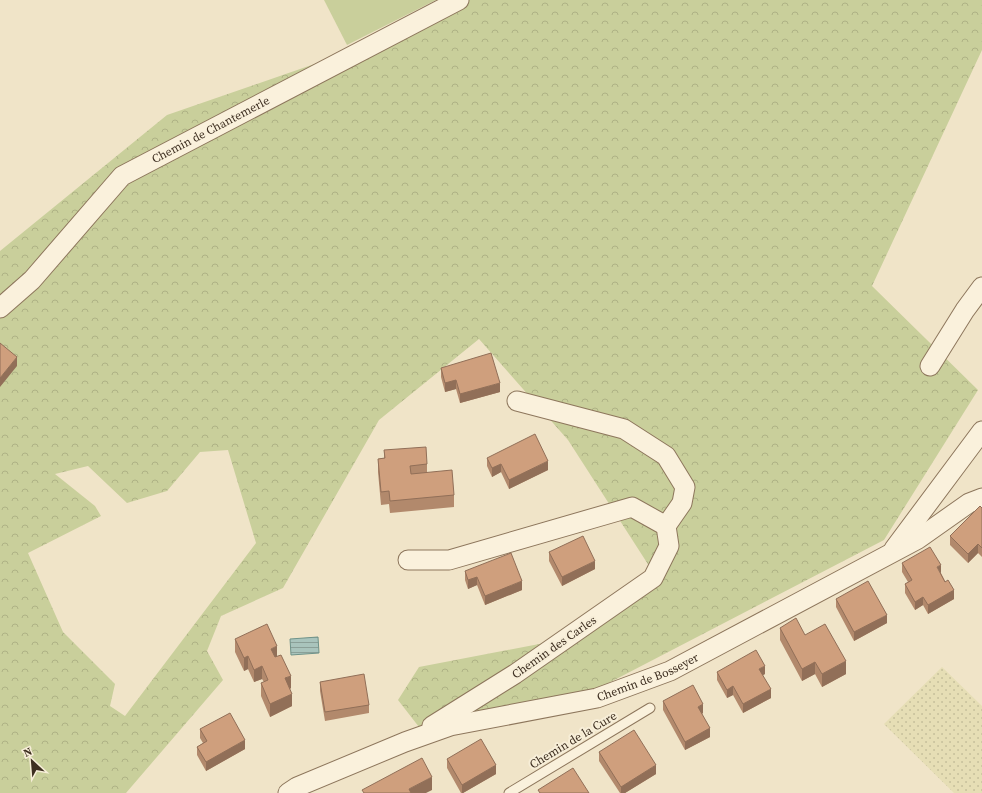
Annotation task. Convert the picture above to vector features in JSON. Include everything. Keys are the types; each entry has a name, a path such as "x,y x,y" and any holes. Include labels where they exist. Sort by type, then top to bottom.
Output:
{"street":[{"name":"Chemin de Chantemerle","path":"0,308 32,280 122,176 459,0"},
{"path":"930,366 965,310 982,287"},
{"path":"408,560 449,560 632,507 666,526 682,503 685,487 666,456 624,429 517,401"},
{"path":"890,553 982,431"},
{"name":"Chemin de Bosseyer","path":"288,793 297,786 405,742 450,726 597,698 670,671 918,539 968,503 982,498"},
{"name":"Chemin des Carles","path":"405,742 516,674 653,578 669,546 666,526"}],"lane":[{"name":"Chemin de la Cure","path":"509,793 650,708"}],"shaded area":[{"path":"942,667 982,706 982,793 954,793 884,724"}],"green space":[{"path":"324,0 436,0 347,45"},
{"path":"450,0 982,0 982,50 872,286 978,390 884,540 597,689 419,727 398,700 419,667 560,640 653,572 568,440 479,339 379,420 283,588 221,616 207,651 223,680 126,793 0,793 0,251 167,115 349,52","holes":["228,450 256,543 125,716 110,706 115,684 63,632 28,553 101,516 95,506 55,474 88,466 127,503 167,491 200,452"]}],"water":[{"path":"318,637 319,653 291,655 290,639"}],"building":[{"path":"0,343 17,357 0,378"},
{"path":"491,353 500,383 460,394 456,380 445,383 441,368"},
{"path":"535,434 548,461 509,480 501,464 492,468 487,458"},
{"path":"426,447 427,464 410,466 411,474 452,470 454,495 390,501 389,491 381,492 378,459 385,458 384,450"},
{"path":"980,506 982,508 982,548 978,544 968,554 950,536"},
{"path":"583,536 595,561 562,577 549,552"},
{"path":"930,547 941,565 937,567 945,582 948,580 954,590 928,605 923,597 915,602 905,584 912,580 902,563"},
{"path":"511,553 522,581 485,596 477,577 468,580 465,571"},
{"path":"868,581 887,615 854,632 836,599"},
{"path":"796,618 805,635 825,624 846,661 822,674 815,662 802,669 780,628"},
{"path":"267,624 277,646 271,649 275,657 281,655 291,676 285,678 292,694 270,704 261,683 268,680 262,666 254,670 248,656 244,658 235,639"},
{"path":"756,650 765,666 759,669 771,689 743,704 733,686 727,690 717,672"},
{"path":"364,674 369,705 325,712 320,682"},
{"path":"693,685 703,704 698,707 710,728 685,742 663,701"},
{"path":"230,713 245,740 206,762 197,747 207,741 200,729"},
{"path":"634,730 656,765 621,787 599,752"},
{"path":"481,739 496,765 462,785 447,759"},
{"path":"422,758 432,777 409,789 411,793 364,793 362,790"},
{"path":"573,768 589,793 540,793 538,790"}]}
